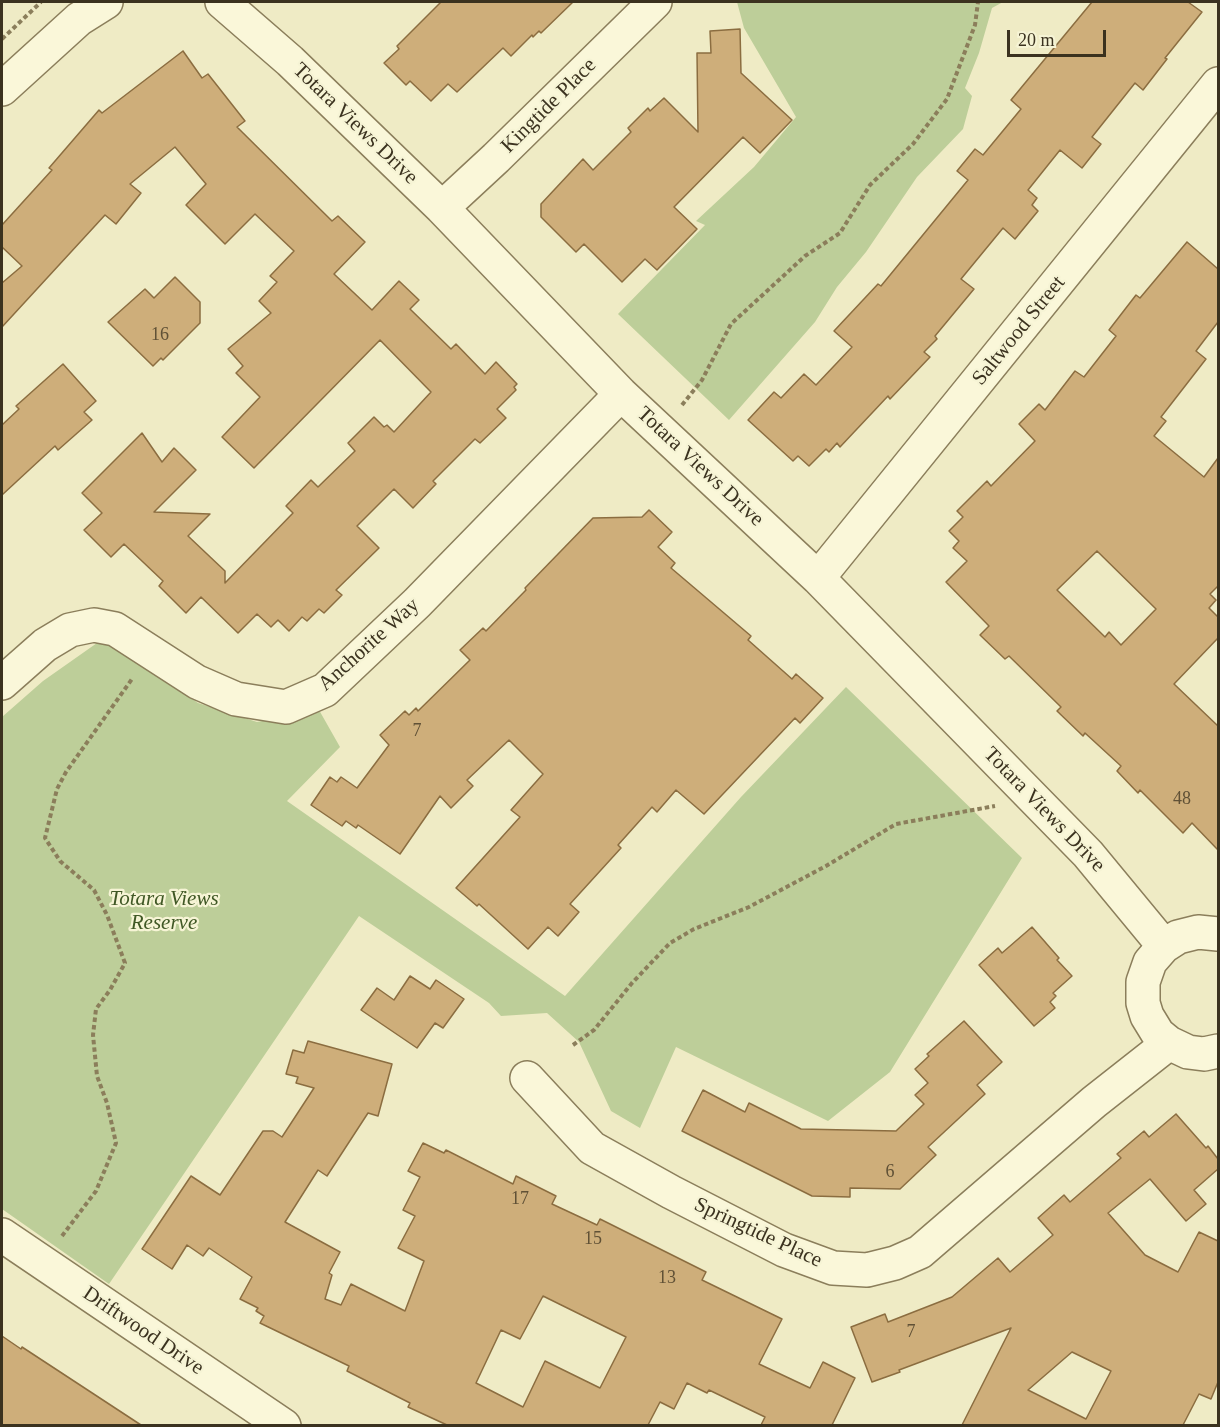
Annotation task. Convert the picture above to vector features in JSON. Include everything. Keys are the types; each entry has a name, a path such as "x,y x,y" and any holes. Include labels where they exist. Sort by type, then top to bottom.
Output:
{"street":[{"path":"2,88 79,19 106,2"},
{"name":"Totara Views Drive","path":"222,2 290,60 442,208 621,394 818,578 1088,854 1164,946"},
{"name":"Kingtide Place","path":"442,208 655,2"},
{"name":"Saltwood Street","path":"818,578 1218,84"},
{"name":"Anchorite Way","path":"2,683 45,645 70,630 94,625 115,629 197,682 236,699 286,707 325,690 417,603 621,394"},
{"path":"1218,934 1198,932 1178,937 1164,946 1150,962 1143,982 1143,1003 1147,1016 1158,1034 1168,1043 1188,1052 1204,1054 1218,1051"},
{"name":"Springtide Place","path":"527,1078 592,1148 784,1250 833,1268 867,1270 894,1263 920,1252 1094,1102 1168,1043"},
{"name":"Driftwood Drive","path":"2,1236 284,1425"}],"path":[{"path":"2,39 41,2"},
{"path":"682,405 702,380 731,324 805,256 840,233 870,185 913,144 948,99 975,25 978,2"},
{"path":"57,1241 96,1191 116,1143 107,1103 97,1076 93,1035 96,1009 110,990 124,963 107,915 93,890 60,861 45,838 57,789 66,772 134,676"},
{"path":"573,1045 594,1030 632,983 670,944 694,929 748,907 826,866 896,824 997,806"}],"green space":[{"path":"737,2 1003,2 992,8 979,53 965,88 972,96 963,129 917,177 866,252 837,287 815,322 729,420 618,314 705,225 696,221 754,167 796,117 744,28"},
{"name":"Totara Views Reserve","path":"97,643 122,647 198,703 257,722 319,710 340,747 287,801 565,996 741,797 846,687 1022,858 890,1072 828,1121 676,1047 640,1128 611,1111 579,1042 547,1013 501,1016 489,1003 359,916 109,1284 2,1209 2,717 43,681"}],"building":[{"path":"441,2 573,2 541,33 539,31 533,37 532,35 511,56 503,48 457,92 448,84 431,101 410,81 406,85 384,63 399,49 397,46"},
{"path":"1092,2 1188,2 1202,12 1143,90 1135,83 1092,137 1101,144 1082,168 1060,150 1028,190 1037,198 1032,205 1038,211 1015,239 1003,228 961,279 974,289 935,336 937,339 924,352 930,357 890,399 888,396 840,447 837,443 829,452 826,449 809,466 798,456 793,461 748,420 774,392 781,398 804,374 816,385 852,347 834,331 878,284 881,286 968,180 957,171 975,149 983,155 1021,109 1011,100"},
{"path":"740,29 741,73 792,120 760,153 743,137 674,207 697,229 657,270 645,259 622,282 584,244 576,252 541,217 541,204 583,159 593,170 631,132 628,128 648,108 650,111 664,98 698,132 697,53 711,53 710,31"},
{"path":"183,51 202,78 208,74 245,121 237,127 332,221 338,216 365,242 334,274 372,310 399,281 419,300 410,309 451,349 456,344 485,374 496,362 517,384 514,387 516,390 497,409 506,418 480,443 475,439 433,481 436,484 413,508 394,489 357,526 379,548 336,590 342,595 324,613 319,609 307,621 302,617 289,631 278,620 271,627 257,614 238,633 201,597 186,613 159,586 163,581 124,544 111,557 84,530 102,513 82,493 142,433 162,462 174,448 196,470 154,512 210,514 188,536 225,571 225,583 293,513 286,506 311,480 318,487 355,451 348,443 374,417 384,427 387,425 394,432 431,392 380,340 254,468 222,437 260,397 236,373 243,366 228,349 271,313 259,301 277,282 270,276 294,251 255,214 225,244 186,205 206,184 175,147 130,184 141,193 116,224 105,215 2,327 2,283 22,266 2,247 2,225 52,170 49,168 99,110 102,113"},
{"path":"1187,242 1218,269 1218,322 1196,351 1206,359 1161,417 1166,421 1154,436 1204,477 1218,458 1218,586 1210,594 1216,600 1209,608 1218,617 1218,638 1174,684 1218,726 1218,850 1192,823 1183,833 1140,790 1138,793 1117,771 1121,766 1085,733 1083,736 1057,711 1061,707 1009,656 1005,659 980,635 989,626 946,582 967,561 953,548 959,541 949,531 963,517 957,511 987,481 991,486 1035,441 1019,424 1039,404 1045,410 1075,371 1084,377 1116,336 1109,330 1136,295 1140,298","holes":["1097,551 1156,609 1121,645 1109,632 1105,637 1057,590"]},
{"path":"175,277 200,302 200,323 163,360 161,358 153,366 108,322 145,289 154,298"},
{"path":"63,364 96,401 84,412 92,420 58,450 55,446 2,495 2,425 19,409 16,406"},
{"path":"649,510 672,532 658,547 675,563 671,568 751,636 748,640 792,679 796,674 823,698 800,723 795,718 704,814 676,790 657,812 652,807 618,845 621,848 570,904 579,912 558,936 548,927 528,949 479,904 477,906 456,888 520,817 511,810 543,774 509,740 467,780 473,786 451,808 440,796 400,854 358,825 356,828 346,821 342,826 311,805 330,777 337,782 341,777 357,788 389,745 380,735 405,711 409,715 416,708 418,711 470,660 460,650 483,628 486,631 593,518 642,517"},
{"path":"1032,927 1072,976 1053,993 1056,996 1050,1002 1055,1008 1034,1026 979,965 998,948 1002,953"},
{"path":"410,976 430,989 436,980 464,999 443,1028 435,1023 417,1048 361,1010 377,988 394,1000"},
{"path":"964,1021 1002,1062 977,1085 985,1094 928,1147 936,1155 900,1189 850,1188 850,1197 812,1196 682,1131 703,1090 745,1112 749,1103 801,1129 896,1131 924,1104 915,1095 928,1083 915,1069 929,1056 927,1054"},
{"path":"308,1041 392,1064 378,1116 368,1113 327,1176 318,1170 285,1222 340,1252 329,1273 332,1275 325,1299 341,1305 351,1284 405,1311 424,1261 398,1248 415,1216 403,1210 420,1177 408,1171 423,1143 444,1153 446,1150 513,1184 516,1176 556,1196 552,1204 597,1225 600,1219 706,1272 702,1280 782,1319 759,1364 810,1388 823,1362 855,1378 832,1425 761,1425 765,1417 709,1390 707,1393 687,1383 674,1409 660,1402 648,1425 447,1425 408,1407 410,1403 347,1371 349,1366 260,1323 264,1316 256,1311 258,1308 240,1299 252,1277 209,1248 203,1256 187,1245 172,1269 142,1249 191,1176 220,1195 263,1131 273,1131 282,1137 314,1088 296,1083 298,1077 286,1074 293,1050 304,1053","holes":["543,1296 626,1337 600,1388 545,1361 523,1407 476,1383 501,1330 520,1339"]},
{"path":"1176,1114 1218,1159 1218,1169 1194,1190 1206,1204 1186,1221 1150,1179 1108,1213 1145,1255 1178,1272 1199,1232 1218,1241 1218,1382 1211,1399 1199,1394 1183,1425 962,1425 1011,1328 872,1382 851,1327 885,1314 888,1322 952,1297 998,1258 1010,1272 1053,1235 1038,1218 1064,1195 1070,1202 1121,1158 1117,1154 1144,1131 1149,1137","holes":["1072,1352 1111,1371 1086,1419 1028,1390"]},
{"path":"2,1336 21,1349 22,1347 141,1425 2,1425"}]}
